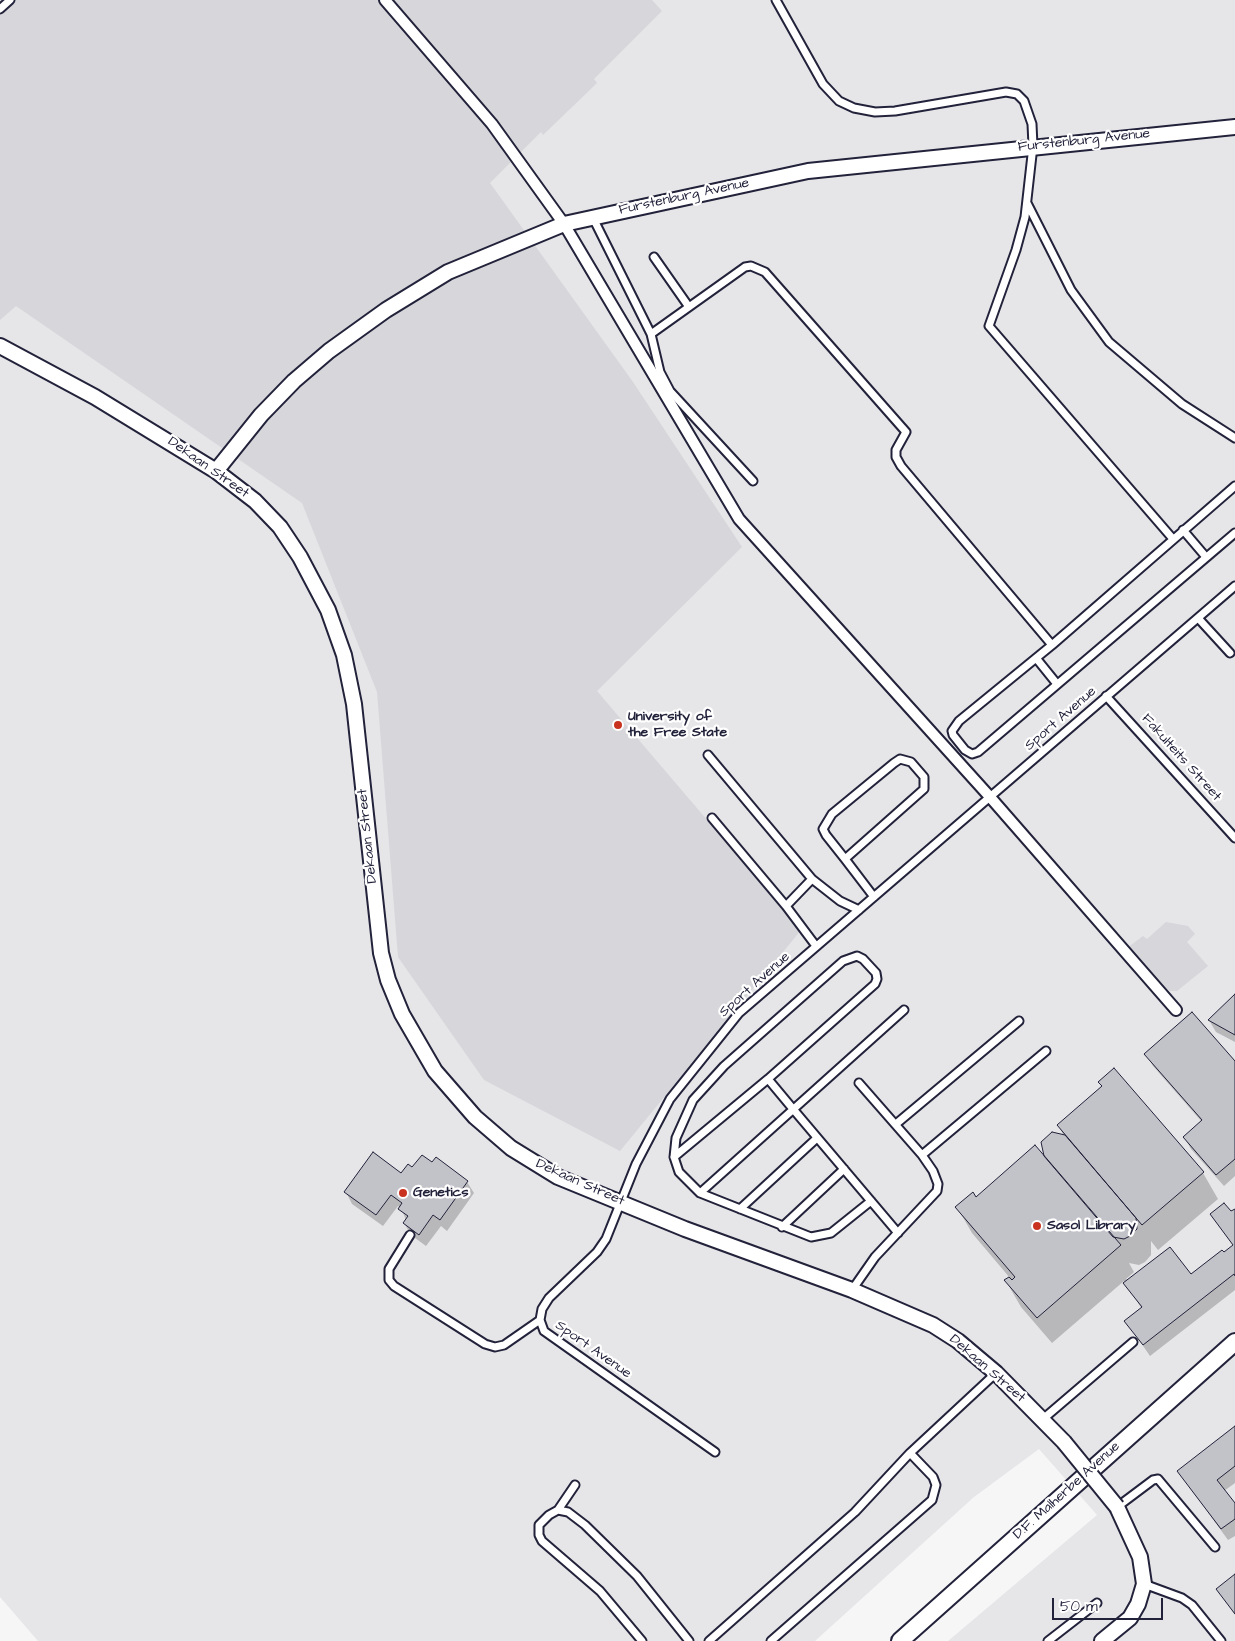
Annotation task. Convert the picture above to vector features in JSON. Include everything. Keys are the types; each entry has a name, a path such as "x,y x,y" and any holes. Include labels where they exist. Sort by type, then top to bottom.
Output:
{"street":[{"path":"385,0 492,124 564,224 739,519 990,797 1176,1010"},
{"name":"Furstenburg Avenue","path":"216,471 274,401 294,381 345,339 386,310 448,272 564,224 808,171 1033,146 1235,127"},
{"name":"Dekaan Street","path":"0,346 111,406 216,471 255,502 280,527 300,557 328,610 344,655 354,704 381,953 388,980 402,1014 435,1071 475,1118 533,1163 558,1176 685,1229 852,1290 933,1325 958,1341 996,1373 1064,1442 1117,1507 1140,1557 1144,1584 1138,1604 1130,1618 1102,1641"},
{"name":"D.F. Malherbe Avenue","path":"900,1641 1235,1342"}],"lane":[{"path":"0,9 10,0"},
{"path":"776,0 823,84 839,101 854,108 875,112 895,110 995,92 1012,93 1024,101 1029,111 1033,146 1027,203 1016,250 989,326 1173,539"},
{"path":"1027,203 1072,290 1109,342 1182,404 1235,438"},
{"path":"592,217 651,334 660,372 670,390 753,481"},
{"path":"654,257 689,307"},
{"path":"651,334 745,267 751,266 765,272 906,432 896,450 896,457 901,466 1052,644"},
{"path":"1235,486 1036,658 955,725 952,730 953,735 965,750 972,754 978,752 1235,533"},
{"path":"1183,530 1206,557"},
{"name":"Sport Avenue","path":"715,1452 544,1331 540,1320 542,1309 549,1298 606,1240 640,1157 670,1099 705,1052 739,1013 1106,696 1234,589"},
{"path":"1198,618 1230,653"},
{"path":"1036,658 1057,684"},
{"name":"Fakulteits Street","path":"1106,696 1235,838"},
{"path":"708,756 812,879 840,901 859,910"},
{"path":"845,859 924,789 924,777 911,762 900,759 894,763 832,814 823,829 826,835 874,897"},
{"path":"712,818 786,906 816,946"},
{"path":"786,906 812,879"},
{"path":"674,1157 768,1079 875,984 877,980 876,973 863,959 857,956 843,961 724,1066 693,1100 676,1138 674,1157 678,1172 700,1193 782,1228 811,1237 831,1233 871,1201"},
{"path":"700,1193 904,1010"},
{"path":"896,1124 1019,1021"},
{"path":"922,1155 1046,1051"},
{"path":"768,1079 898,1233"},
{"path":"852,1290 875,1257 937,1191 938,1184 933,1171 922,1155 859,1084"},
{"path":"740,1209 817,1138"},
{"path":"782,1228 844,1169"},
{"path":"410,1235 389,1269 389,1280 394,1286 486,1344 495,1347 504,1345 540,1320"},
{"path":"1043,1419 1133,1342"},
{"path":"709,1641 855,1512 910,1453 996,1373"},
{"path":"771,1641 932,1500 936,1485 933,1477 910,1453"},
{"path":"1117,1507 1153,1480 1158,1480 1215,1547"},
{"path":"575,1485 558,1510 545,1518 539,1525 539,1535 542,1541 600,1591 642,1641"},
{"path":"558,1510 568,1512 580,1520 611,1550 637,1576 689,1641"},
{"path":"1144,1584 1182,1598 1192,1605 1222,1641"},
{"path":"1048,1641 1097,1603"}],"shaded area":[{"name":"University of the Free State","path":"0,0 1235,0 1235,1641 948,1641 1097,1515 1039,1449 974,1497 815,1641 38,1641 0,1597"},
{"path":"0,0 652,0 662,11 594,79 597,83 543,135 541,132 490,183 633,382 742,547 597,691 801,930 620,1151 484,1080 398,957 377,692 302,503 16,306 0,320"},
{"path":"1166,922 1188,926 1195,934 1187,942 1208,966 1177,991 1170,991 1162,986 1127,948 1143,936 1147,939"}],"building":[{"path":"1235,994 1235,1035 1208,1020"},
{"path":"1192,1012 1235,1061 1235,1159 1216,1175 1183,1137 1202,1120 1144,1054"},
{"name":"Sasol Library","path":"1114,1068 1204,1172 1142,1225 1057,1125 1102,1086 1098,1082"},
{"name":"Sasol Library","path":"1052,1132 1065,1135 1136,1218 1137,1229 1130,1236 1124,1239 1113,1237 1044,1156 1041,1142"},
{"name":"Sasol Library","path":"1035,1145 1121,1245 1037,1318 1004,1280 1009,1277 1012,1280 1015,1277 955,1207 973,1192 976,1197"},
{"name":"Genetics","path":"373,1152 401,1173 408,1164 412,1167 422,1155 432,1162 436,1157 468,1181 440,1220 433,1215 419,1235 403,1223 408,1216 398,1209 402,1203 391,1195 376,1215 344,1192"},
{"path":"1224,1203 1231,1211 1235,1209 1235,1276 1234,1274 1143,1345 1124,1321 1142,1307 1123,1283 1170,1247 1191,1274 1222,1250 1224,1252 1233,1245 1210,1214"},
{"path":"1235,1426 1235,1466 1217,1480 1235,1503 1235,1519 1221,1529 1177,1471"},
{"path":"1235,1574 1235,1614 1216,1589"}],"place":[{"name":"University of the Free State","path":"618,725"},
{"name":"Genetics","path":"403,1193"},
{"name":"Sasol Library","path":"1037,1226"}]}
